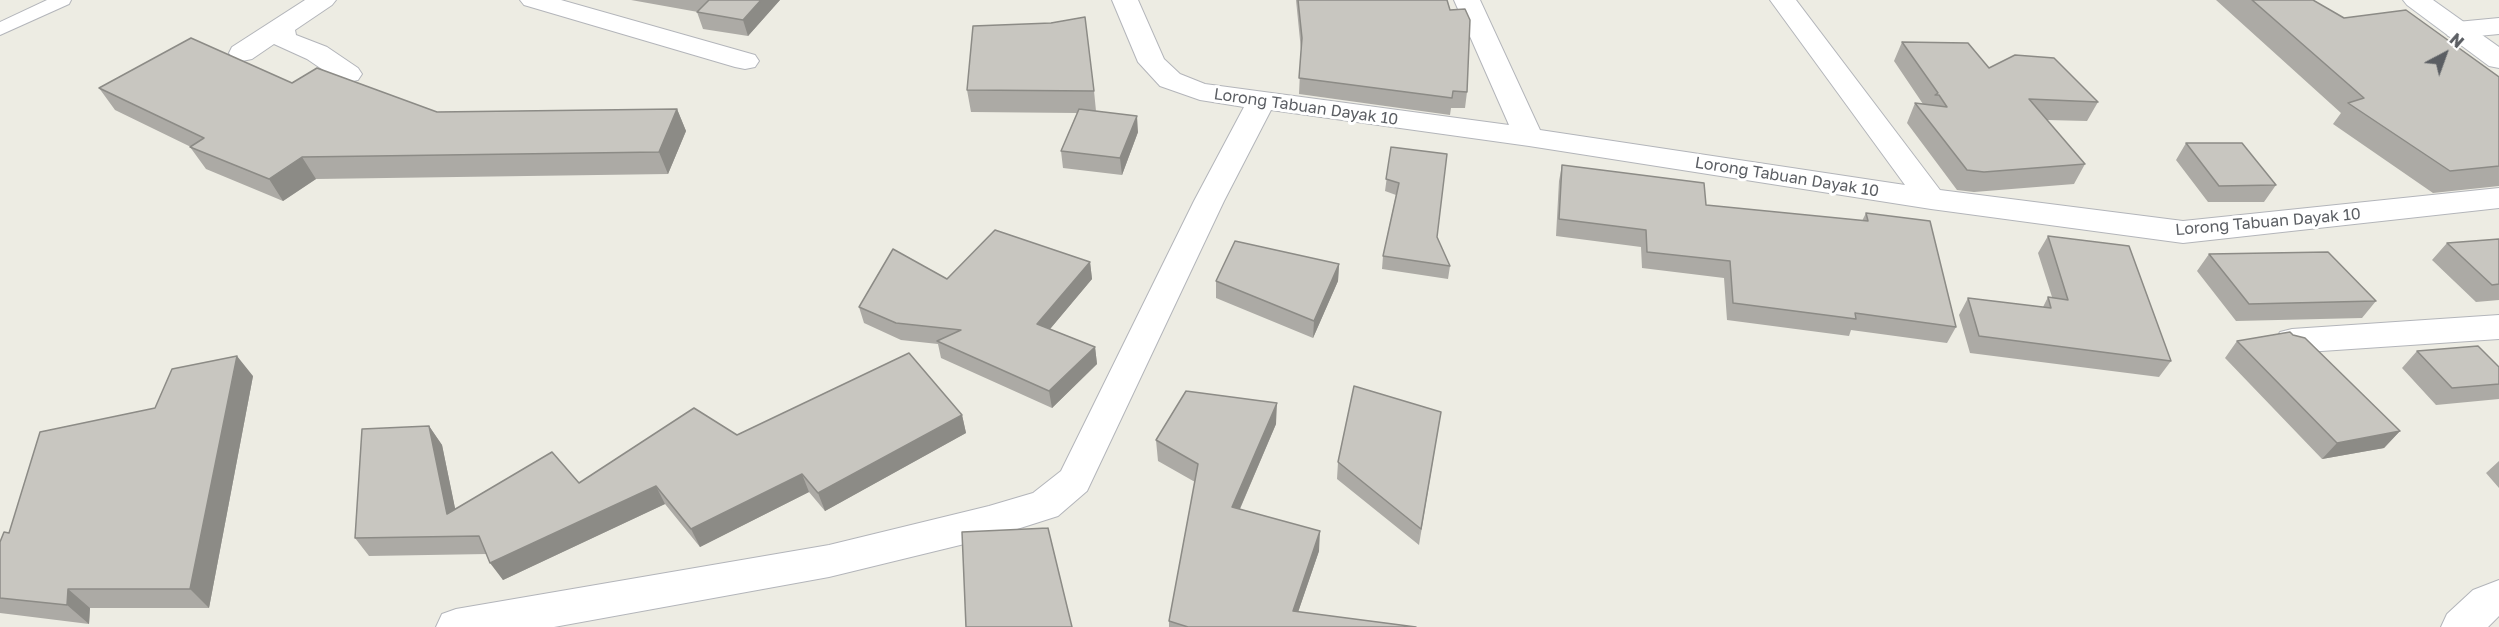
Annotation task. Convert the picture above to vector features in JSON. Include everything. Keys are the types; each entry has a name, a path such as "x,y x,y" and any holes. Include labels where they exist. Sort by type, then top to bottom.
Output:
{"street":[{"path":"242,53 323,0"},
{"path":"533,0 745,61"},
{"name":"Lorong Tabuan Dayak 10","path":"1125,0 1152,62 1170,80 1200,93 1529,137 1931,200 2183,232 2499,198"},
{"path":"1467,0 1529,137"},
{"path":"1784,0 1931,200"},
{"path":"2416,0 2499,60"},
{"path":"2457,30 2499,26"},
{"path":"281,29 284,40 317,53 348,74"},
{"path":"456,627 829,561 989,522 1045,505 1074,482 1209,201 1262,100"},
{"path":"2292,341 2499,327"},
{"path":"2461,627 2487,602 2499,597"}],"lane":[{"path":"4,22 62,0"}],"building":[{"path":"709,0 761,0 743,20 697,12"},
{"path":"1298,0 1447,0 1450,10 1465,9 1470,20 1467,92 1453,91 1452,98 1299,78 1302,38"},
{"path":"2252,0 2313,0 2344,18 2406,10 2499,77 2499,166 2450,171 2348,103 2364,98"},
{"path":"1085,17 1094,91 967,90 973,26 1051,23"},
{"path":"191,38 292,83 317,68 437,112 677,109 659,152 302,157 269,179 190,147 204,138 99,88"},
{"path":"1902,42 1968,43 1989,68 2015,55 2054,58 2098,102 2029,99 2085,164 1984,172 1967,170 1915,103 1947,107 1939,95 1935,95 1938,93"},
{"path":"1079,109 1137,116 1120,158 1061,151"},
{"path":"2186,143 2242,143 2276,185 2219,186"},
{"path":"1391,147 1447,154 1437,237 1450,266 1383,256 1399,183 1386,179"},
{"path":"1562,165 1704,183 1706,205 1868,221 1866,213 1930,221 1956,327 1855,313 1856,319 1733,303 1730,261 1647,252 1646,230 1559,219"},
{"path":"995,230 1090,262 1037,324 1095,347 1049,391 937,341 961,330 896,323 859,307 893,249 947,279"},
{"path":"2048,236 2129,246 2171,361 1979,336 1968,298 2051,308 2048,297 2068,300"},
{"path":"2499,239 2499,284 2492,285 2447,243"},
{"path":"1235,241 1339,264 1314,321 1216,281"},
{"path":"2328,252 2376,301 2249,304 2209,254"},
{"path":"2290,332 2305,338 2400,431 2337,443 2237,341"},
{"path":"2478,346 2499,367 2499,384 2452,388 2417,351"},
{"path":"909,353 962,415 818,493 802,474 691,529 656,486 490,563 479,536 355,538 362,429 429,426 447,514 552,452 579,483 694,408 737,435"},
{"path":"237,356 190,589 68,589 67,605 0,598 0,542 4,532 9,533 40,432 155,408 172,369"},
{"path":"1354,386 1441,412 1421,529 1338,462"},
{"path":"1186,391 1277,403 1232,507 1320,531 1293,611 1416,627 1188,627 1169,621 1198,464 1156,440"},
{"path":"1048,528 1072,627 966,627 962,532"}]}
